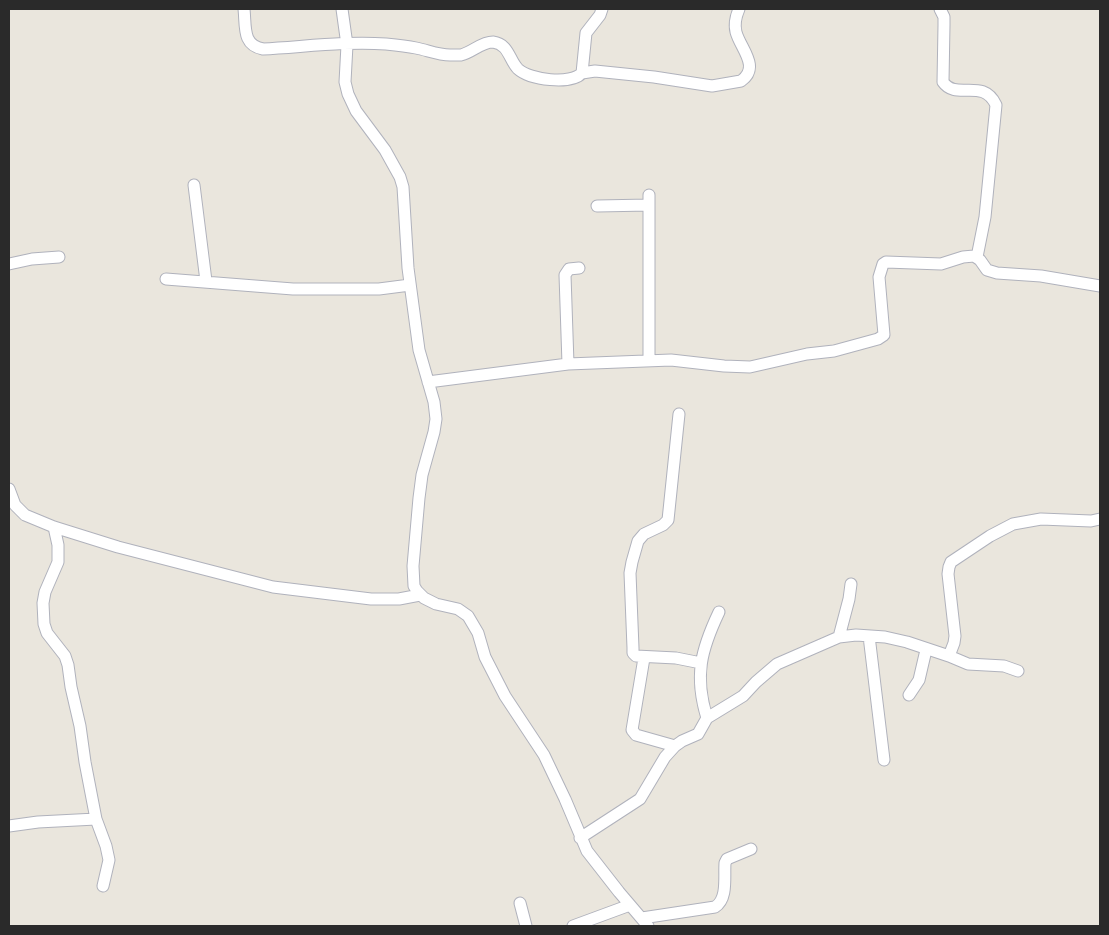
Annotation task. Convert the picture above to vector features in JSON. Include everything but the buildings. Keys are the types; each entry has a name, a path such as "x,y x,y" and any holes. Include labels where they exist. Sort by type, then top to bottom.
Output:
{"street":[{"path":"244,9 248,41 253,47 263,49 385,44 446,55 462,55 483,44 492,42 500,44 507,50 517,68 526,74 548,80 570,80 582,73 596,72 654,77 712,86 741,81 745,79 750,70 749,60 734,25 739,9"},
{"path":"342,9 347,45 345,82 348,94 356,110 385,150 400,177 403,187 410,284 419,350 435,409 436,426 422,475 419,498 413,566 414,586 420,595 436,604 458,609 468,616 474,625 485,657 505,696 544,755 587,851 645,922 715,907 720,903 723,896 727,858 751,849"},
{"path":"582,73 586,33 600,15 602,9"},
{"path":"940,9 944,16 942,82 946,87 954,89 986,92 992,96 996,105 985,217 977,257 987,270 997,273 1030,275 1100,286"},
{"path":"194,185 206,282"},
{"path":"597,206 649,200 649,361"},
{"path":"9,264 32,259 59,257"},
{"path":"428,382 568,364 671,360 750,367 807,354 834,351 878,339 884,335 879,277 883,264 893,261 941,264 963,257 977,257"},
{"path":"568,364 565,275 569,269 579,268"},
{"path":"166,279 293,289 379,289 410,284"},
{"path":"679,414 668,520 663,525 644,534 638,540 630,573 633,653 644,658 676,658 701,663"},
{"path":"9,489 15,505 14,512 54,527 118,547 273,587 371,599 399,599 420,595"},
{"path":"949,656 955,636 948,566 951,562 1012,524 1041,519 1091,521 1100,519"},
{"path":"54,527 58,545 58,562 45,592 43,603 44,624 47,633 65,656 68,665 96,819 109,860 103,886"},
{"path":"839,637 851,584"},
{"path":"706,718 701,698 701,663 706,639 720,612"},
{"path":"580,838 640,799 665,757 682,741 698,734 706,718 743,696 777,664 839,637 856,635 907,642 968,664 1004,666 1018,671"},
{"path":"869,636 884,760"},
{"path":"909,695 919,680 926,650"},
{"path":"644,658 632,730 636,736 675,746"},
{"path":"9,826 38,822 96,819"},
{"path":"520,903 526,926"},
{"path":"574,926 630,905"}]}
